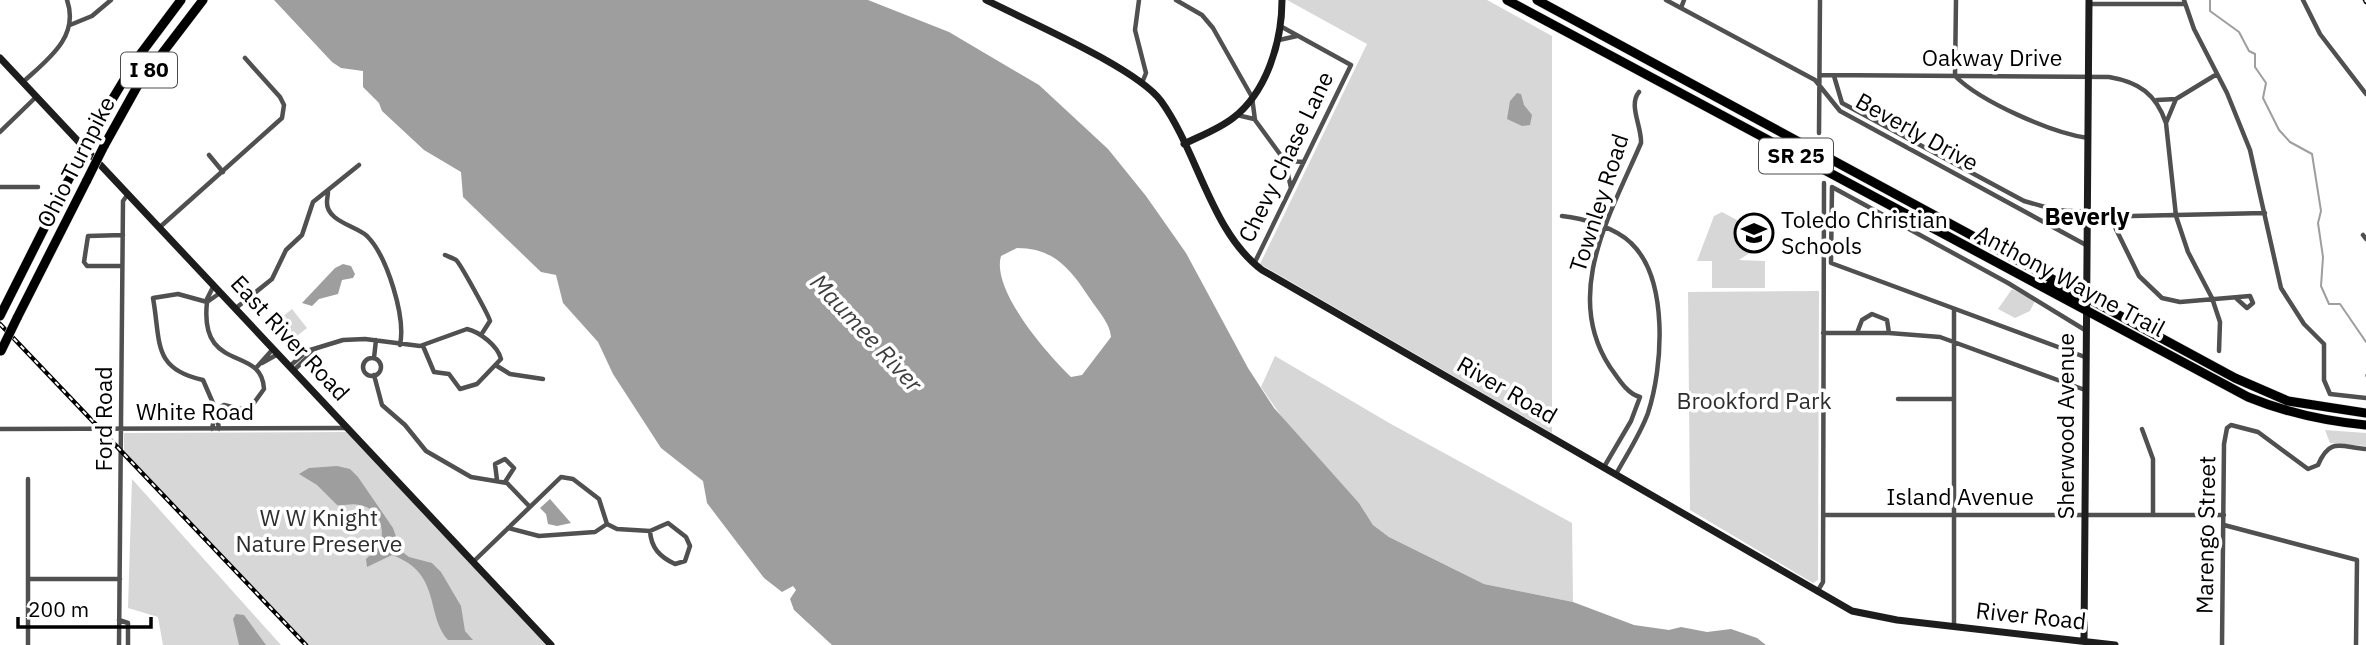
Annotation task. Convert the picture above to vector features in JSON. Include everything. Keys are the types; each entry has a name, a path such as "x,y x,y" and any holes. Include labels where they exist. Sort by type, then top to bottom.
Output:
{"highway":[{"name":"Ohio Turnpike","path":"0,316 92,133 130,69 181,0"},
{"name":"Ohio Turnpike","path":"0,352 104,146 138,85 203,0"},
{"name":"Anthony Wayne Trail","path":"1507,0 2248,397 2281,411 2326,421 2366,425"},
{"name":"Anthony Wayne Trail","path":"1537,0 2258,389 2288,401 2366,413"},
{"path":"1991,260 2074,297 2086,296"},
{"path":"2086,312 2099,309 2183,349"}],"street":[{"path":"23,83 58,50 70,25 67,0"},
{"path":"70,25 92,16 111,0"},
{"name":"River Road","path":"986,0 1142,83 1161,101 1236,244 1254,264 1817,592 1863,615 2115,645"},
{"path":"1139,0 1135,30 1146,73 1142,83"},
{"path":"1176,0 1208,21 1252,97 1255,120 1285,161 1291,189"},
{"path":"1184,144 1237,115 1252,97 1279,40 1282,0"},
{"name":"Beverly Drive","path":"1666,0 1821,85 1824,94 1840,111 2087,245"},
{"path":"1681,8 1684,0"},
{"path":"1819,133 1820,0"},
{"path":"1956,0 1955,76 2050,130 2088,138"},
{"path":"2303,0 2320,34 2366,94"},
{"path":"2089,2 2185,2 2250,150 2265,213 2273,263 2281,288 2304,324 2323,344 2324,380 2330,394 2366,398"},
{"name":"Sherwood Avenue","path":"2084,641 2089,2"},
{"path":"1282,27 1297,36"},
{"path":"1279,40 1297,36"},
{"name":"Chevy Chase Lane","path":"1254,264 1351,65 1297,36"},
{"name":"East River Road","path":"0,58 551,645"},
{"path":"160,227 283,115 280,97 245,58"},
{"path":"2217,74 2176,99 2157,100 2166,124 2176,216 2193,263 2212,298 2221,331 2219,351"},
{"name":"Oakway Drive","path":"1821,75 2088,76 2130,82 2157,100"},
{"name":"Beverly Drive","path":"1834,75 1842,103 2006,192 2047,208 2110,217 2265,213"},
{"name":"Townley Road","path":"1639,92 1634,103 1642,132 1641,143 1604,229 1591,267 1590,315 1605,359 1623,386 1640,397"},
{"path":"0,132 36,97"},
{"path":"2166,124 2176,99"},
{"path":"1237,115 1255,120"},
{"path":"209,155 223,172"},
{"path":"1285,161 1296,164 1304,161"},
{"path":"236,308 272,279 286,250 301,237 310,209 318,197 359,165"},
{"path":"1817,592 1823,582 1824,183"},
{"path":"0,187 38,187"},
{"path":"2086,331 2008,283 1832,187 1831,263 2086,357"},
{"path":"328,191 327,202 332,216 361,232 374,245 395,296 402,331 400,345"},
{"name":"Ford Road","path":"119,645 123,201 128,194"},
{"path":"318,197 327,202"},
{"path":"1562,216 1604,229 1631,243 1652,279 1659,340 1653,392 1640,433 1615,475"},
{"path":"2110,217 2139,276 2155,292 2170,301 2180,302 2212,298 2237,299"},
{"path":"122,266 87,266 84,262 86,237 123,235"},
{"path":"445,255 459,264 469,285 486,307 490,321 481,335"},
{"path":"214,285 206,302 206,327 213,343 227,356 259,366"},
{"path":"206,302 220,292"},
{"path":"206,302 178,294 153,298 163,358 179,374 203,380 216,410 216,429"},
{"path":"1954,310 1954,627"},
{"path":"1857,333 1863,320 1872,314 1887,320 1889,333"},
{"path":"292,368 305,352 344,340 376,340 423,346 460,331 470,330 481,335 500,354 497,366 477,384 458,388 449,373 434,372 423,346"},
{"path":"1823,333 1923,334 1954,341 2086,391"},
{"path":"374,375 381,367 374,358 376,340"},
{"path":"259,366 276,351"},
{"path":"374,358 367,360 364,366 366,372 374,375"},
{"path":"216,410 224,405 240,409 251,407 264,389 259,366"},
{"path":"497,366 510,374 543,379"},
{"path":"374,375 382,405 405,425 426,451 471,477 505,482 530,507"},
{"path":"1603,468 1631,421 1640,397 1653,392"},
{"path":"1898,399 1954,398"},
{"name":"Marengo Street","path":"2222,645 2224,444 2229,426 2258,432 2308,469 2318,465 2323,451 2329,447 2364,449"},
{"name":"White Road","path":"0,429 348,428"},
{"path":"2142,429 2153,459 2153,515"},
{"path":"497,480 495,464 505,459 514,468 505,482"},
{"path":"472,563 561,477 570,477 599,499 607,524"},
{"path":"28,479 28,645"},
{"name":"Island Avenue","path":"1823,515 2224,515"},
{"path":"518,518 523,532"},
{"path":"607,524 617,528 650,531 668,523 686,537 690,546 685,561 675,564 662,556 652,545 650,531"},
{"path":"508,528 539,536 595,532 607,524"},
{"path":"2224,525 2357,560 2356,645"},
{"path":"29,579 120,579"},
{"path":"119,620 128,623 128,645"}],"green space":[{"path":"1287,0 1487,0 1552,36 1552,433 1260,264 1367,44"},
{"path":"1722,212 1759,232 1757,248 1739,260 1765,261 1765,288 1712,288 1712,261 1697,261 1714,216"},
{"path":"2012,289 2035,301 2030,311 2015,318 1998,309"},
{"name":"Brookford Park","path":"1819,291 1818,580 1813,583 1690,510 1688,292"},
{"path":"292,309 307,328 287,344 272,325"},
{"path":"1275,356 1391,424 1572,523 1573,602 1484,584 1389,537 1373,525 1359,503 1288,426 1261,387"},
{"path":"2325,430 2366,433 2366,446 2330,443"},
{"name":"W W Knight Nature Preserve","path":"346,432 546,645 308,645 124,453 124,433"},
{"path":"132,479 281,645 163,645 158,617 128,608"}],"water":[{"name":"Maumee River","path":"274,0 868,0 949,32 1039,85 1108,149 1146,196 1186,253 1248,368 1274,408 1359,503 1373,525 1389,537 1484,584 1573,602 1634,625 1669,630 1681,627 1707,632 1731,629 1757,638 1766,645 832,645 794,610 790,599 796,590 793,586 782,592 764,578 707,503 703,481 661,448 613,374 598,342 563,303 556,275 541,272 463,197 461,172 424,150 382,111 379,103 363,87 363,71 341,68 332,62","holes":["1017,248 1031,249 1053,257 1071,272 1109,328 1111,337 1082,375 1071,377 1049,353 1023,321 1004,286 1000,270 1001,256"]},
{"path":"1517,93 1521,94 1524,105 1532,115 1530,125 1522,126 1507,119 1510,101"},
{"path":"343,264 351,266 355,274 353,278 342,280 338,294 319,299 312,306 302,303 335,268"},
{"path":"337,466 350,469 358,477 393,528 401,551 409,557 432,563 441,572 461,606 465,631 473,640 448,640 441,630 426,583 419,572 408,563 392,555 367,567 366,559 378,548 382,537 381,524 371,509 354,504 337,505 317,485 299,474 309,468"},
{"path":"550,499 571,523 557,526 548,524 546,514 540,508"},
{"path":"236,614 244,615 266,645 239,645 233,619"}],"waterway":[{"path":"2210,0 2210,11 2239,32 2249,51 2255,54 2255,67 2266,83 2263,98 2279,130 2290,142 2312,154 2321,211 2318,223 2323,257 2321,286 2329,304 2340,304 2366,342"}],"railway":[{"path":"0,324 306,645"}],"place":[{"name":"Toledo Christian Schools","path":"1754,233"}],"district":[{"name":"Beverly","path":"2087,217"}]}
